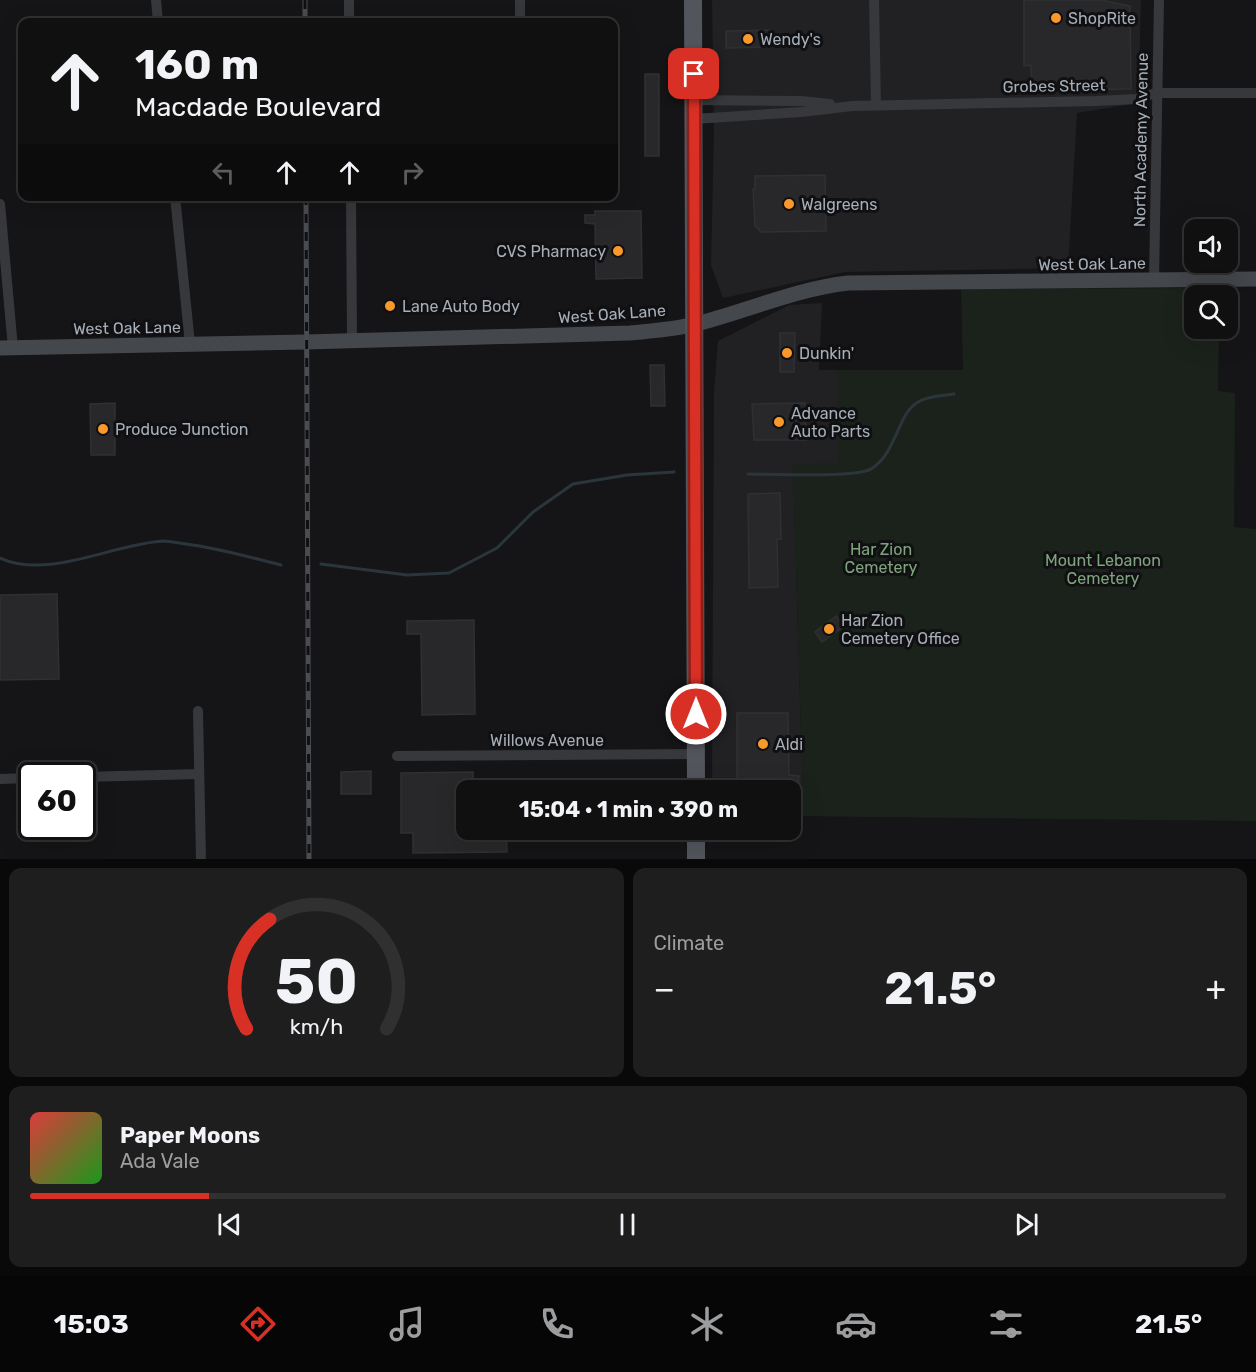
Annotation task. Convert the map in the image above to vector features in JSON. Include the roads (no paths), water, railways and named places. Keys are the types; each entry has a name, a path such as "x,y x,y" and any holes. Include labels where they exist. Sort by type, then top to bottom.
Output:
{"main road":[{"path":"693,0 696,780"},
{"name":"West Oak Lane","path":"6,348 630,333 695,324 806,290 848,283 966,284 1256,279"},
{"path":"696,840 696,859"}],"street":[{"path":"156,0 158,18"},
{"path":"349,0 350,18"},
{"path":"520,0 520,18"},
{"path":"874,0 876,105"},
{"name":"North Academy Avenue","path":"1154,281 1156,93 1160,0"},
{"name":"Grobes Street","path":"694,119 778,114 852,106 1096,101 1136,99 1156,93 1256,93"},
{"name":"Grobes Street","path":"693,100 801,101 852,106"},
{"path":"176,201 190,344"},
{"path":"351,201 352,341"},
{"path":"0,204 6,348"},
{"path":"198,711 201,859"},
{"name":"Willows Avenue","path":"397,756 696,754"},
{"path":"96,777 199,774"},
{"path":"0,779 18,778"}],"waterway":[{"path":"748,474 831,475 871,469 880,462 892,444 905,415 911,408 926,398 954,394"},
{"path":"321,564 407,575 449,573 497,548 533,512 573,484 627,475 674,472"},
{"path":"0,558 19,564 60,563 143,543 163,541 210,548 281,565"}],"railway":[{"path":"305,0 305,18"},
{"path":"306,201 309,859"}],"place":[{"name":"ShopRite","path":"1056,18"},
{"name":"Wendy's","path":"748,39"},
{"name":"Walgreens","path":"789,204"},
{"name":"CVS Pharmacy","path":"618,251"},
{"name":"Lane Auto Body","path":"390,306"},
{"name":"Dunkin'","path":"787,353"},
{"name":"Advance Auto Parts","path":"779,422"},
{"name":"Produce Junction","path":"103,429"},
{"name":"Har Zion Cemetery Office","path":"829,629"},
{"name":"Aldi","path":"763,744"}],"park label":[{"name":"Har Zion Cemetery","path":"881,558"},
{"name":"Mount Lebanon Cemetery","path":"1103,569"}]}
